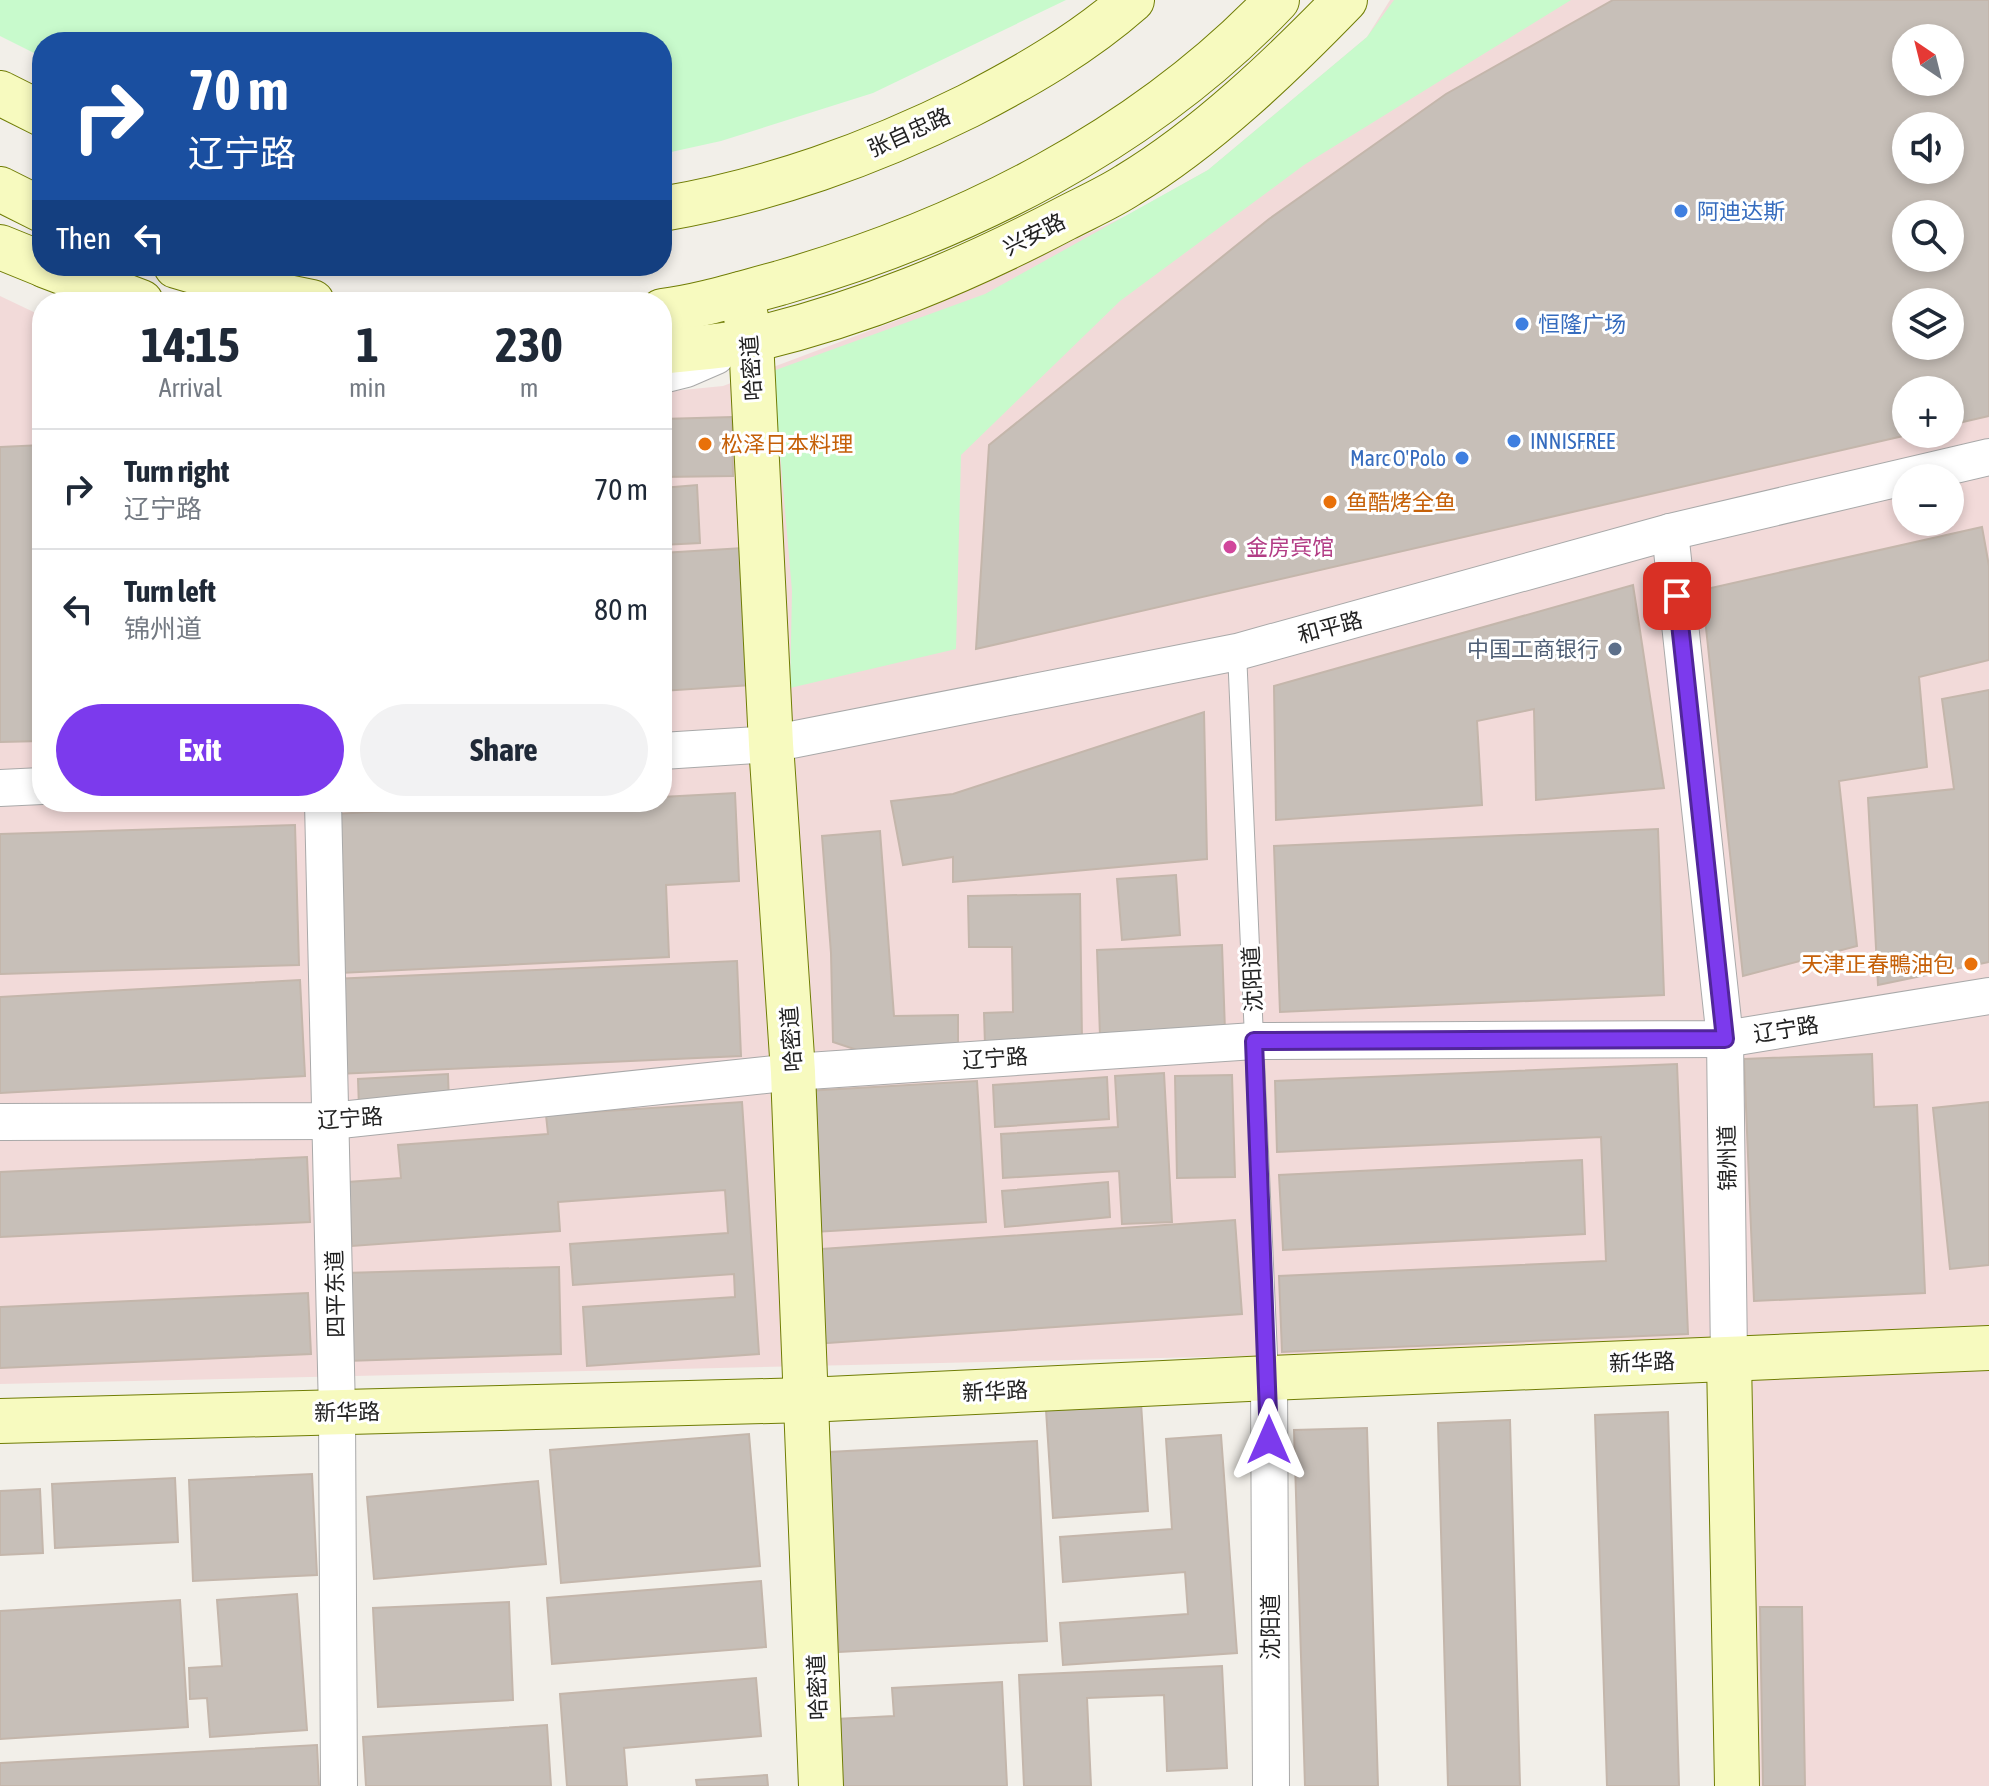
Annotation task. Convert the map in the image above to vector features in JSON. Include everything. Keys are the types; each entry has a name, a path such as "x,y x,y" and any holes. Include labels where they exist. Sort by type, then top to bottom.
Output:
{"street":[{"name":"张自忠路","path":"672,207 714,200 822,170 905,137 1045,66 1132,0"},
{"name":"兴安路","path":"672,351 751,340 908,292 963,270 1127,186 1193,139 1296,51 1345,0"},
{"path":"672,309 741,294 859,260 1002,199 1082,154 1150,109 1199,72 1269,8 1296,51"},
{"path":"0,93 32,109"},
{"path":"0,189 32,205"},
{"path":"0,247 32,260"},
{"path":"73,276 115,292"},
{"path":"210,276 265,292"},
{"name":"哈密道","path":"741,294 751,340 771,744 793,1072 821,1786"},
{"path":"672,372 751,340"},
{"name":"和平路","path":"672,750 771,744 1237,652 1670,532 1988,461"},
{"name":"锦州道","path":"1670,532 1725,1039 1737,1786"},
{"path":"0,788 32,786"},
{"name":"四平东道","path":"323,812 337,1412 339,1786"},
{"name":"辽宁路","path":"0,1122 331,1121 793,1072 1254,1041 1725,1039 1989,996"},
{"name":"新华路","path":"0,1421 806,1400 1989,1348"},
{"name":"沈阳道","path":"1269,1378 1271,1786"}],"lane":[{"name":"沈阳道","path":"1237,652 1269,1378"}],"shaded area":[{"path":"1390,0 1989,0 1989,1786 1756,1786 1744,1345 0,1384 0,296 32,311 32,812 672,812 672,391 723,386 914,314 1128,215 1208,170 1367,37"}],"green space":[{"path":"0,0 1066,0 873,93 721,141 672,152 672,32 32,32 32,52 0,36"},
{"path":"1394,0 1571,0 1304,165 1120,301 961,455 956,649 790,688 792,591 773,371 985,294 1208,170 1367,37"}],"building":[{"name":"恒隆广场","path":"1613,0 1989,0 1989,416 1964,422 1964,376 1892,376 1892,439 976,649 989,445 1269,219 1446,94"},
{"path":"732,417 733,476 672,477 672,419"},
{"path":"32,445 32,741 0,742 0,447"},
{"path":"697,485 700,543 672,544 672,487"},
{"path":"1982,527 1989,566 1989,660 1919,677 1927,767 1839,781 1857,946 1743,976 1702,590 1942,536 1964,536 1964,531"},
{"path":"743,548 751,685 672,690 672,552"},
{"path":"1633,585 1664,788 1536,800 1534,709 1477,721 1482,805 1276,820 1274,686"},
{"path":"1989,690 1989,962 1878,985 1868,798 1954,789 1942,699"},
{"path":"1204,712 1207,859 953,882 953,857 903,865 891,801 953,794"},
{"path":"735,793 739,881 666,885 669,957 340,973 333,814 672,812 672,796"},
{"path":"295,825 299,965 0,974 0,834"},
{"path":"1658,829 1664,995 1280,1012 1274,846"},
{"path":"880,831 894,1016 958,1015 958,1053 869,1054 833,1042 831,953 822,836"},
{"path":"1176,875 1180,935 1122,940 1117,879"},
{"path":"1080,894 1082,1042 985,1045 984,1013 1013,1012 1012,947 969,947 968,896"},
{"path":"1222,945 1225,1031 1100,1036 1097,950"},
{"path":"737,961 741,1056 337,1074 333,979"},
{"path":"300,980 305,1076 0,1093 0,997"},
{"path":"1872,1054 1874,1107 1917,1105 1925,1293 1754,1301 1744,1059"},
{"path":"1677,1064 1688,1334 1282,1352 1279,1276 1606,1261 1601,1137 1277,1152 1275,1081"},
{"path":"1164,1073 1172,1222 1122,1224 1119,1171 1003,1178 1001,1134 1118,1127 1115,1076"},
{"path":"448,1074 449,1104 359,1108 358,1079"},
{"path":"1232,1075 1235,1177 1177,1178 1175,1076"},
{"path":"1107,1077 1109,1119 995,1127 993,1085"},
{"path":"977,1081 986,1222 814,1232 806,1091"},
{"path":"742,1102 759,1354 587,1366 583,1307 735,1297 734,1274 573,1285 570,1244 728,1233 725,1190 558,1202 560,1231 352,1246 348,1182 401,1178 398,1145 548,1134 546,1115"},
{"path":"1989,1102 1989,1265 1950,1269 1933,1108"},
{"path":"307,1157 310,1222 0,1237 0,1172"},
{"path":"1582,1160 1585,1234 1283,1250 1279,1175"},
{"path":"1108,1182 1110,1217 1005,1227 1002,1191"},
{"path":"1235,1220 1242,1314 814,1344 808,1250"},
{"path":"559,1267 561,1354 346,1361 344,1273"},
{"path":"308,1293 311,1354 0,1368 0,1307"},
{"path":"1141,1403 1148,1511 1053,1518 1046,1410"},
{"path":"1668,1412 1679,1786 1607,1786 1595,1415"},
{"path":"1510,1420 1520,1786 1448,1786 1438,1423"},
{"path":"1367,1428 1378,1786 1305,1786 1294,1430"},
{"path":"749,1434 760,1566 561,1583 550,1450"},
{"path":"1221,1435 1237,1653 1063,1665 1060,1623 1188,1614 1185,1572 1063,1582 1060,1537 1172,1529 1166,1439"},
{"path":"1037,1441 1047,1641 839,1652 829,1452"},
{"path":"312,1474 317,1575 193,1581 189,1480"},
{"path":"175,1478 178,1542 55,1548 52,1484"},
{"path":"538,1481 546,1564 374,1579 367,1497"},
{"path":"40,1489 43,1553 0,1555 0,1491"},
{"path":"761,1581 766,1647 552,1664 547,1598"},
{"path":"297,1594 307,1730 210,1737 207,1698 190,1699 189,1668 222,1666 217,1600"},
{"path":"180,1600 188,1727 0,1739 0,1611"},
{"path":"509,1602 513,1700 378,1707 373,1608"},
{"path":"1760,1607 1802,1607 1805,1786 1763,1786"},
{"path":"1222,1666 1227,1768 1167,1771 1164,1695 1087,1698 1091,1786 1024,1786 1019,1675"},
{"path":"756,1678 761,1736 624,1748 627,1786 567,1786 560,1694"},
{"path":"1002,1682 1007,1786 839,1786 836,1719 894,1716 892,1688"},
{"path":"547,1725 551,1786 366,1786 363,1737"},
{"path":"317,1745 319,1786 0,1786 0,1763"},
{"path":"767,1775 768,1786 697,1786 696,1780"}],"place":[{"name":"阿迪达斯","path":"1681,211"},
{"name":"恒隆广场","path":"1522,324"},
{"name":"INNISFREE","path":"1514,441"},
{"name":"松泽日本料理","path":"705,444"},
{"name":"Marc O'Polo","path":"1462,458"},
{"name":"鱼酷烤全鱼","path":"1330,502"},
{"name":"金房宾馆","path":"1230,547"},
{"name":"中国工商银行","path":"1615,649"},
{"name":"天津正春鴨油包","path":"1971,964"}],"route":[{"path":"1269,1440 1254,1041 1725,1039 1677,596"}]}
